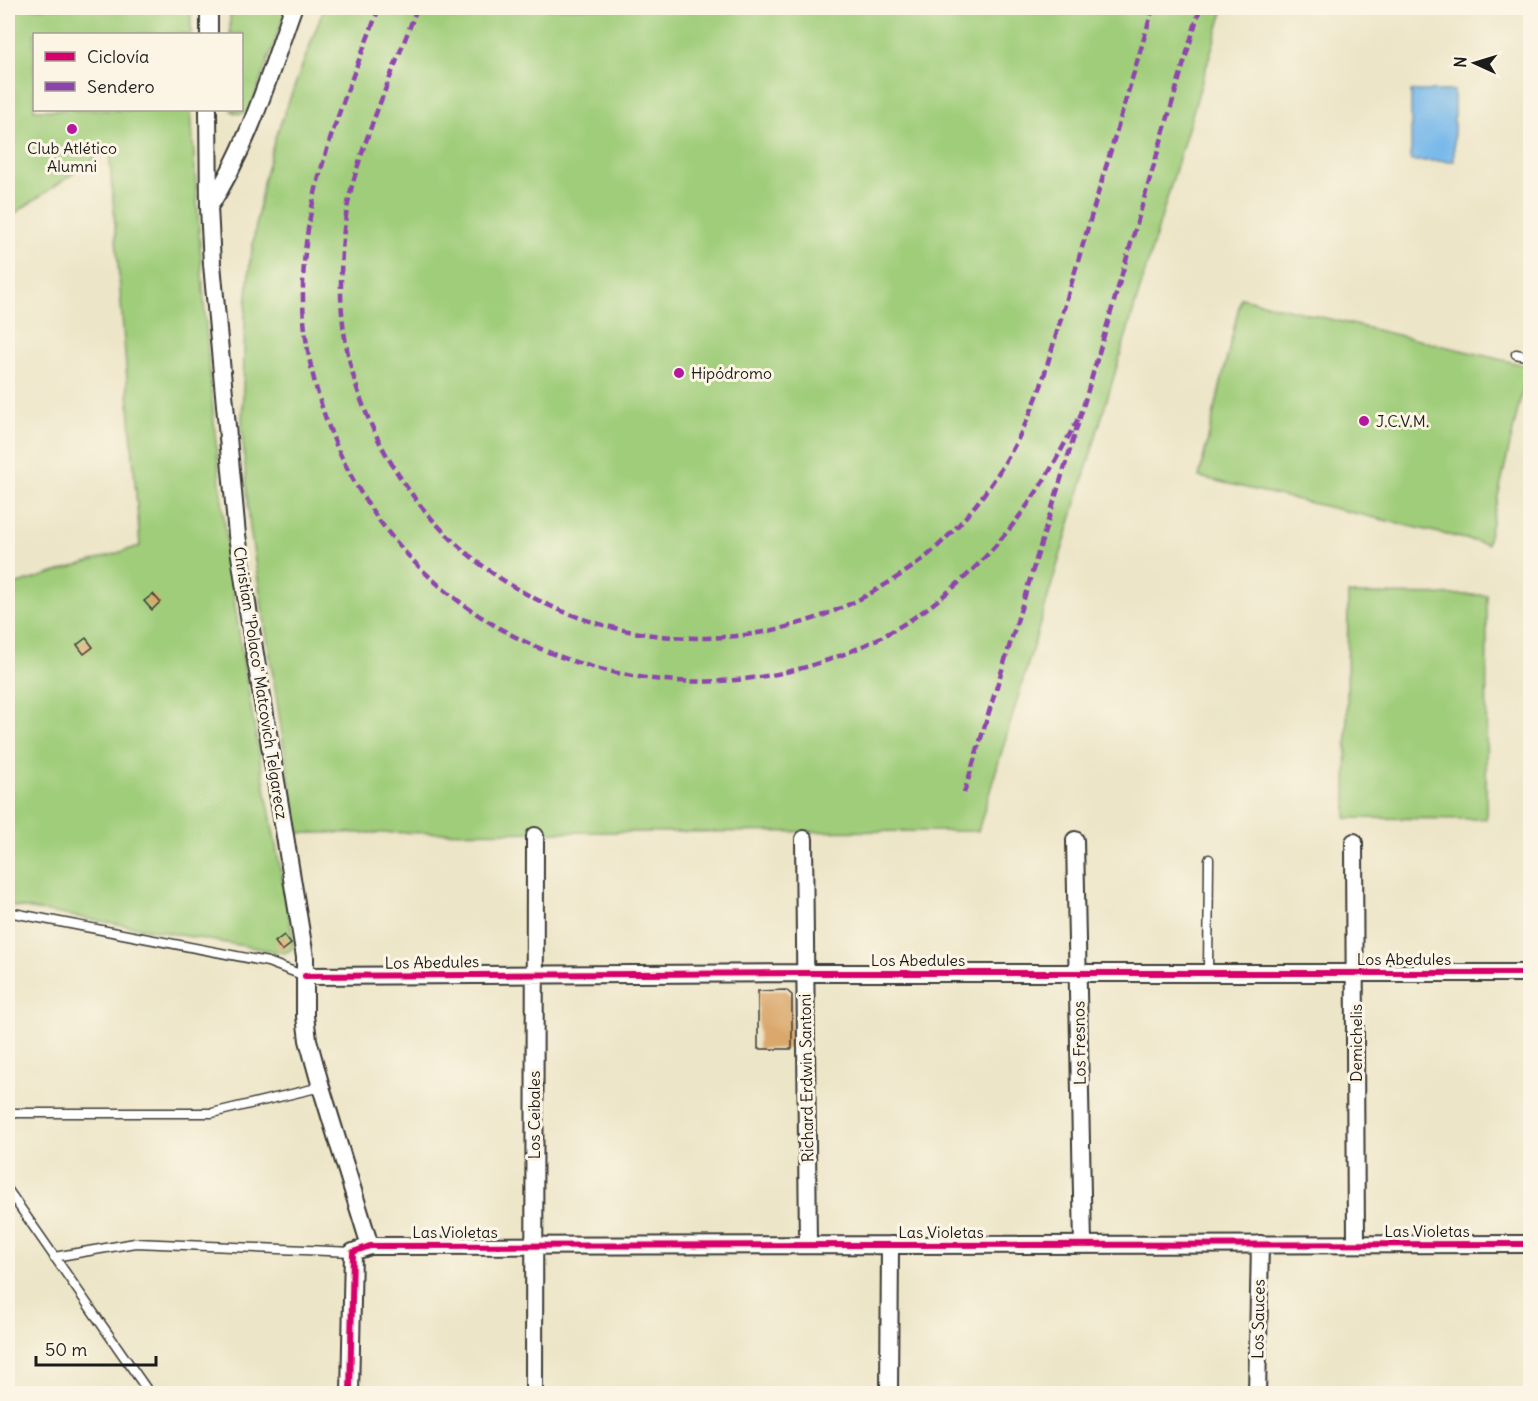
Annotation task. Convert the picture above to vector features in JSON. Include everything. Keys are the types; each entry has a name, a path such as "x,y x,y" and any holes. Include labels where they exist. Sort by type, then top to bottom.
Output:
{"street":[{"path":"209,8 209,33"},
{"path":"209,207 227,181 242,149 293,8"},
{"name":"Christian \"Polaco\" Matcovich Telgarecz","path":"208,111 212,264 237,535 303,946 305,1016 321,1087 370,1246"},
{"name":"Los Ceibales","path":"534,1394 535,836"},
{"name":"Richard Erdwin Santoni","path":"804,839 808,1245"},
{"name":"Los Fresnos","path":"1075,840 1083,1245"},
{"name":"Demichelis","path":"1354,842 1356,1244"},
{"name":"Los Abedules","path":"305,976 1530,973"},
{"name":"Los Sauces","path":"1257,1394 1260,1244"},
{"name":"Las Violetas","path":"353,1252 370,1246 1530,1244"},
{"path":"889,1394 890,1245"},
{"path":"350,1394 353,1252"}],"lane":[{"path":"1516,354 1530,357"},
{"path":"1208,973 1209,859"},
{"path":"8,912 268,962 305,976"},
{"path":"8,1113 212,1113 321,1087"},
{"path":"8,1190 150,1394"},
{"name":"Las Violetas","path":"54,1257 135,1243 353,1252"}],"green space":[{"path":"8,8 191,8 191,33 33,33 33,111 191,111 207,343 224,518 244,668 294,944 292,949 285,953 8,905 8,587 140,546 109,149 8,218"},
{"path":"230,8 287,8 250,109 240,114 233,111 243,111 243,33 230,33"},
{"name":"Hipódromo","path":"324,8 1224,8 978,831 300,833 288,772 250,529 242,429 245,317 250,262 263,183 275,138"},
{"name":"J.C.V.M.","path":"1241,298 1528,366 1487,544 1199,477"},
{"path":"1348,594 1487,595 1486,819 1346,818"}],"water":[{"path":"1411,91 1454,91 1454,161 1411,161"}],"building":[{"path":"153,594 160,602 152,610 144,601"},
{"path":"86,638 93,647 84,654 77,645"},
{"path":"284,935 291,944 282,951 275,942"},
{"path":"786,990 792,995 792,1049 758,1049 758,991"}],"marked path":[{"path":"379,8 327,150 309,223 304,261 303,300 306,340 314,380 341,456 385,528 441,587 507,632 580,663 658,679 738,680 817,663 894,630 956,585 993,549 1025,509 1081,414"},
{"path":"417,8 366,141 352,186 345,222 341,283 342,309 350,361 365,411 388,458 402,480 445,533 496,575 553,607 615,628 679,637 745,635 809,620 871,593 907,571 932,551 973,509 1012,450 1041,386 1153,8"},
{"path":"964,793 1081,414 1200,8"}],"cycle path":[{"path":"305,976 1530,973"},
{"path":"350,1394 353,1252 370,1246 1530,1244"}],"place":[{"name":"Club Atlético Alumni","path":"72,129"},
{"name":"Hipódromo","path":"679,373"},
{"name":"J.C.V.M.","path":"1364,421"}]}
